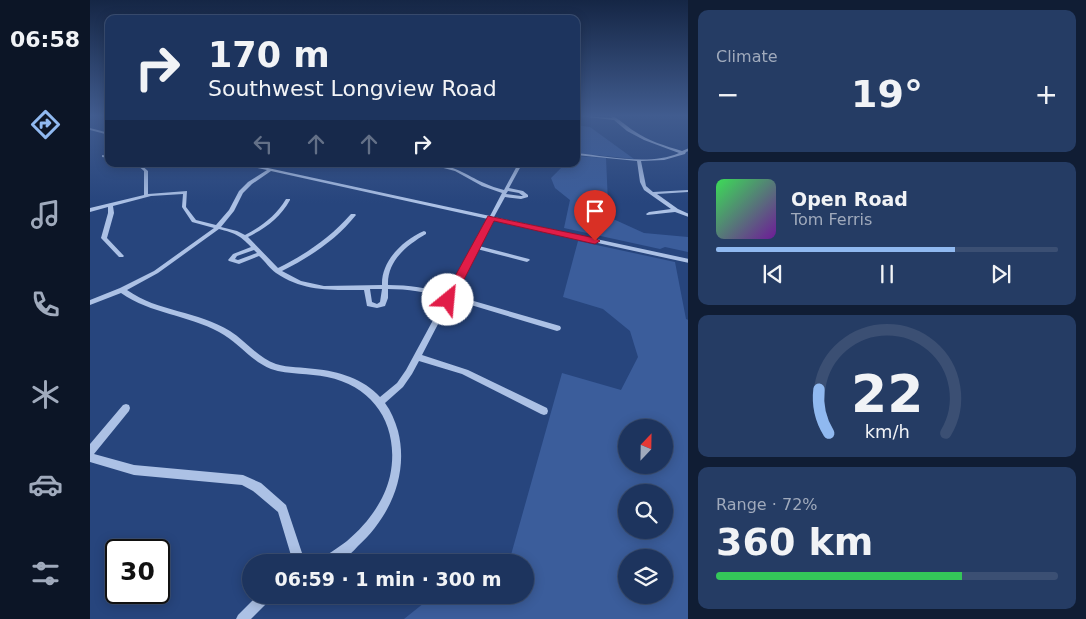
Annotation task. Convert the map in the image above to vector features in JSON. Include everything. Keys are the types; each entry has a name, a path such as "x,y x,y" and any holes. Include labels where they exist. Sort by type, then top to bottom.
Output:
{"street":[{"path":"660,145 684,153"},
{"path":"580,154 654,160 684,153 688,149"},
{"path":"638,160 643,185 676,210 688,216"},
{"path":"141,167 146,171 146,196"},
{"path":"257,167 688,261"},
{"path":"445,167 457,170 484,185 505,192"},
{"path":"380,402 400,385 417,357 518,167"},
{"path":"90,303 122,290 156,272 217,228 232,211 241,192 250,182 270,170"},
{"path":"652,193 688,191"},
{"path":"90,210 146,196 186,192 184,207 194,221 235,232 245,237 277,271 289,279 310,286 336,288 418,288 557,328"},
{"path":"245,237 274,220 288,200"},
{"path":"110,205 110,220 105,230 104,238 121,256"},
{"path":"649,214 676,210"},
{"path":"277,271 322,245 340,230 352,215"},
{"path":"367,288 370,304 381,306 384,301 385,273 388,267 407,244 424,233"},
{"path":"255,247 235,255 231,260 239,262 260,253"},
{"path":"476,247 527,260"},
{"path":"122,290 132,299 141,303 180,314 222,330 235,338 260,360 273,366 342,377 366,388 380,402 389,416 396,438 397,460 393,482 381,511 363,534 342,554"},
{"path":"417,357 465,372 544,412"},
{"path":"90,451 126,408"},
{"path":"90,457 134,470 243,480 257,487 282,509 296,554"},
{"path":"242,619 258,604"}],"shaded area":[{"path":"580,145 615,145 634,159 580,153"},
{"path":"580,156 606,158 608,203 611,218 644,233 688,237 688,252 665,247 660,249 564,228 570,200 555,188 551,178 562,167 580,167"},
{"path":"578,241 675,262 686,319 688,320 688,619 404,619 423,604 534,604 534,554 511,554 562,373 621,390 638,357 630,331 603,309 563,297"}],"route":[{"path":"448,300 491,218 595,241"}]}
